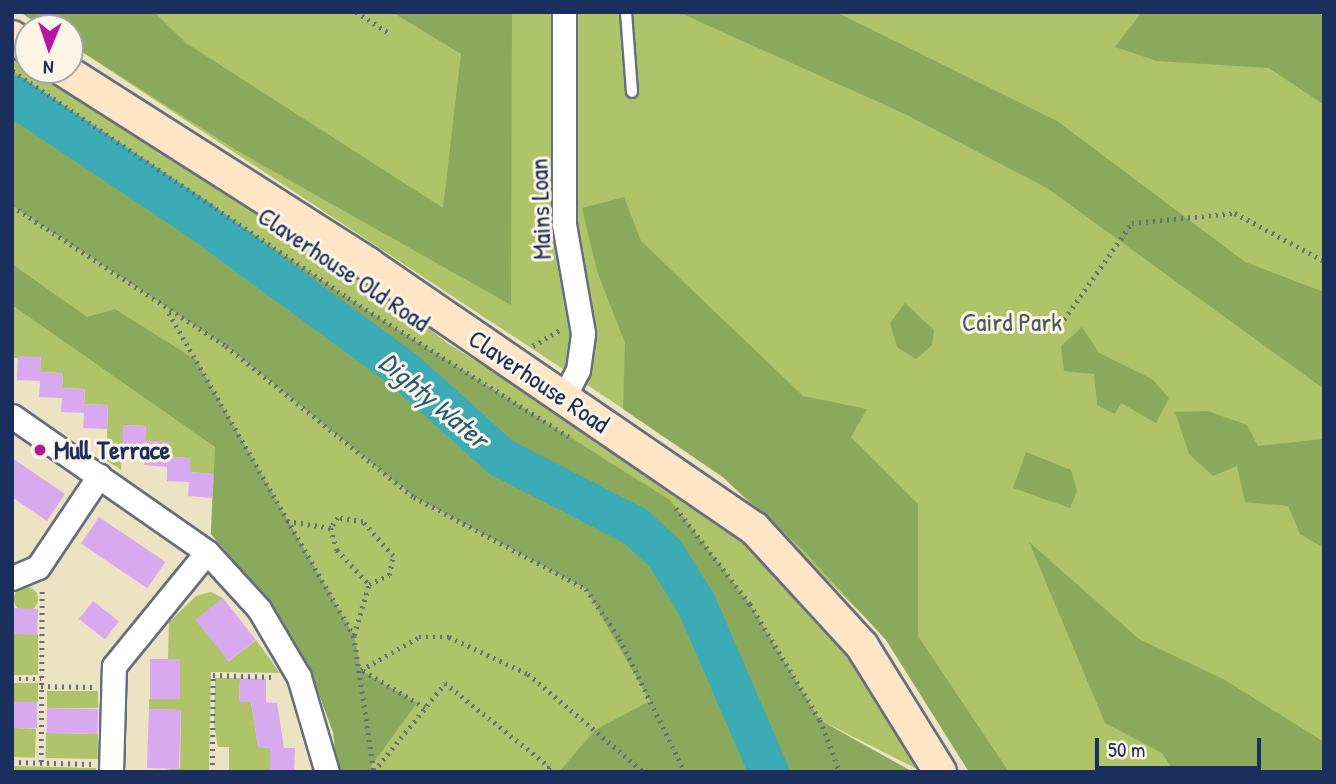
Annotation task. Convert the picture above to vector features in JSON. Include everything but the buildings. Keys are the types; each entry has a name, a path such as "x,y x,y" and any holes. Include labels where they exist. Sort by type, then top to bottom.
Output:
{"street":[{"name":"Mains Loan","path":"563,399 578,370 583,333 564,224 564,12"},
{"name":"Claverhouse Road","path":"84,83 369,264 563,399 712,494 794,565 862,646 940,772"},
{"path":"12,416 207,552 259,609 299,677 327,772"},
{"path":"12,578 38,566 99,476"},
{"path":"111,768 114,666 207,552"}],"lane":[{"path":"626,12 632,92"}],"path":[{"path":"356,12 391,34"},
{"name":"Claverhouse Old Road","path":"12,70 348,298 578,442"},
{"path":"12,206 169,312 226,346 414,497 586,589 620,639 685,772"},
{"path":"1060,325 1132,223 1235,213 1324,261"},
{"path":"348,298 369,264"},
{"path":"169,312 354,636 374,772"},
{"path":"520,343 552,341 561,317"},
{"path":"670,500 750,604 820,720 840,772"},
{"path":"331,528 338,518 363,523 393,556 388,575 369,584 354,636"},
{"path":"287,520 331,528"},
{"path":"331,528 337,550 369,584"},
{"path":"38,566 41,762"},
{"path":"361,670 419,637 449,637 528,674 645,772"},
{"path":"361,670 425,708"},
{"path":"212,772 213,675 299,677"},
{"path":"12,679 41,679"},
{"path":"374,772 445,683 550,767 546,772"},
{"path":"41,686 113,688"},
{"path":"12,762 111,768"}],"green space":[{"path":"20,12 154,12 186,43 443,208 461,54 392,12 512,12 511,305 236,150 84,53 84,14"},
{"name":"Caird Park","path":"21,12 1324,12 1324,772 970,772 883,635 716,470 84,53 84,14"},
{"path":"678,12 836,12 1057,121 1245,262 1324,292 1324,389 1047,188 905,114"},
{"path":"1142,12 1324,12 1324,105 1269,68 1157,61 1115,47"},
{"path":"12,50 14,71 12,70"},
{"path":"12,70 14,84 33,84 348,298 670,500 750,604 820,720 913,772 559,772 595,730 650,701 586,589 414,497 226,346 12,206"},
{"path":"33,84 65,84 362,275 447,343 683,489 743,535 850,656 923,772 820,720 750,604 669,500 348,298"},
{"path":"624,197 641,241 803,396 867,409 851,437 918,504 918,636 1009,772 969,772 886,640 802,549 724,478 623,409 625,343 597,271 582,208"},
{"path":"12,206 226,346 414,497 586,589 620,639 685,772 338,772 333,732 310,670 267,600 211,534 213,474 190,472 190,458 168,457 168,442 145,441 146,426 124,425 121,470 106,460 108,405 84,404 85,389 62,388 63,373 40,372 41,357 12,358"},
{"path":"12,264 87,317 115,309 196,360 354,636 361,670 417,703 371,766 374,772 338,772 333,732 310,670 267,600 211,534 215,447 12,305"},
{"path":"905,303 934,330 932,345 916,359 897,347 890,323"},
{"path":"1082,327 1099,353 1152,379 1169,398 1156,423 1121,403 1115,414 1097,405 1094,374 1064,371 1061,346"},
{"path":"1208,411 1247,425 1258,446 1324,439 1324,548 1300,534 1288,506 1245,502 1237,466 1213,476 1189,454 1175,412"},
{"path":"1026,452 1071,470 1077,491 1070,508 1013,488"},
{"path":"1029,542 1139,639 1225,680 1324,742 1324,772 1174,772 1162,753 1105,723"},
{"path":"26,587 35,590 38,599 35,608 26,611 17,608 14,599 17,590"},
{"path":"211,592 223,598 196,620 229,661 256,640 280,673 211,672 209,772 148,772 180,768 181,710 149,709 149,699 179,699 180,660 168,659 169,622 196,596"},
{"path":"12,634 38,634 38,675 12,675"},
{"path":"215,678 240,678 239,701 251,702 258,747 270,748 270,772 229,772 229,747 218,747 214,725"},
{"path":"12,683 38,683 38,702 12,702"},
{"path":"47,691 98,691 98,708 47,708"},
{"path":"12,728 36,729 35,758 12,757"},
{"path":"46,733 98,734 98,759 46,758"},
{"path":"12,766 96,768 96,772 12,772"}],"waterway":[{"name":"Dighty Water","path":"12,95 198,219 406,372 502,458 635,526 665,554 696,603 769,772"}],"place":[{"name":"Mull Terrace","path":"40,450"}]}
